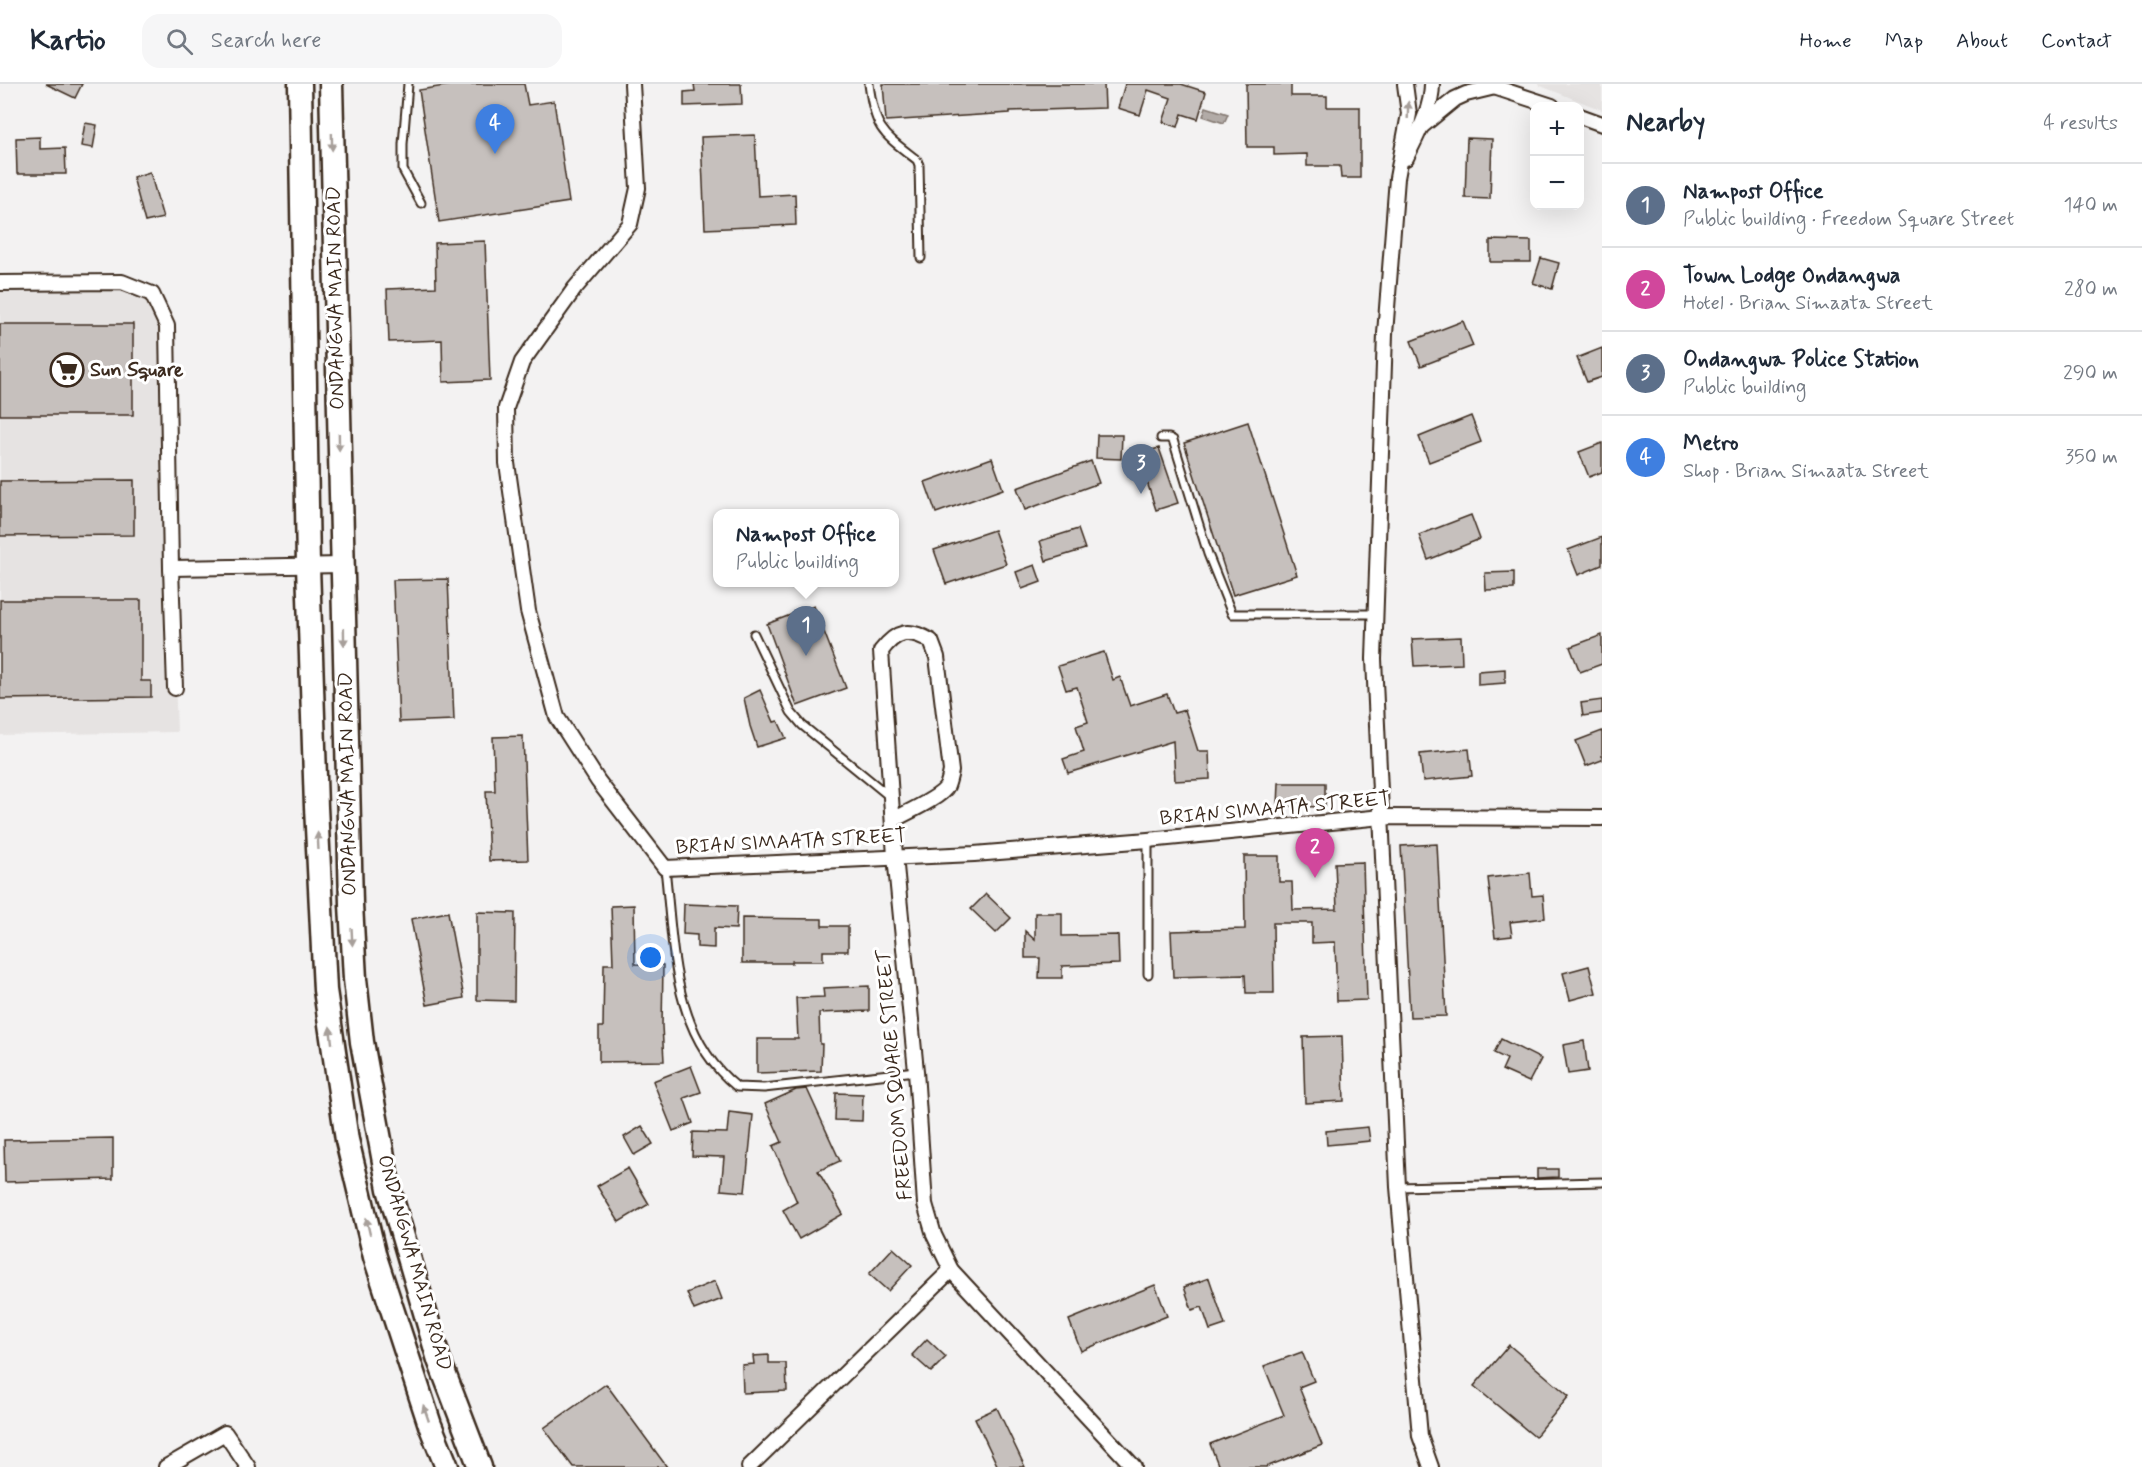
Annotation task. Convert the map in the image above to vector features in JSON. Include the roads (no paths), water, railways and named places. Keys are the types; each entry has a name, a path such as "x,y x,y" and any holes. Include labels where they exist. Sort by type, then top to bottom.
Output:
{"main road":[{"name":"ONDANGWA MAIN ROAD","path":"300,84 308,566 325,990 347,1140 375,1257 427,1415 447,1467"},
{"name":"ONDANGWA MAIN ROAD","path":"331,84 351,904 355,979 362,1042 389,1189 439,1360 480,1467"}],"street":[{"name":"BRIAN SIMAATA STREET","path":"632,84 638,188 630,224 575,288 522,362 506,408 507,463 528,611 557,717 598,781 665,868 974,854 1382,817 1602,818"},
{"path":"1405,84 1409,114 1397,178 1385,334 1374,659 1398,1187 1420,1436 1431,1467"},
{"path":"1397,178 1420,128 1432,93 1432,84"},
{"path":"1420,128 1455,99 1491,86 1540,102"},
{"path":"1584,117 1602,124"},
{"path":"0,283 122,282 152,294 167,326 175,688"},
{"path":"171,568 342,565"},
{"name":"FREEDOM SQUARE STREET","path":"893,820 936,798 947,787 951,771 937,657 931,641 919,633 906,632 890,638 881,651 895,856 916,1071 925,1204 934,1235 951,1270 1134,1467"},
{"path":"749,1467 951,1270"},
{"path":"166,1467 225,1433 248,1467"}],"lane":[{"path":"408,84 402,144 403,170 421,203"},
{"path":"869,84 872,109 886,136 917,160 919,165 921,258"},
{"path":"1161,438 1173,440 1208,554 1232,614 1376,614"},
{"path":"754,634 791,712 802,725 891,798"},
{"path":"1148,840 1148,974"},
{"path":"665,868 680,993 689,1024 709,1060 737,1087 764,1088 916,1071"},
{"path":"1398,1187 1602,1182"}],"place":[{"name":"Metro","path":"495,154"},
{"name":"Sun Square","path":"67,370"},
{"name":"Ondangwa Police Station","path":"1141,494"},
{"name":"Nampost Office","path":"806,656"},
{"name":"Town Lodge Ondangwa","path":"1315,878"}]}
